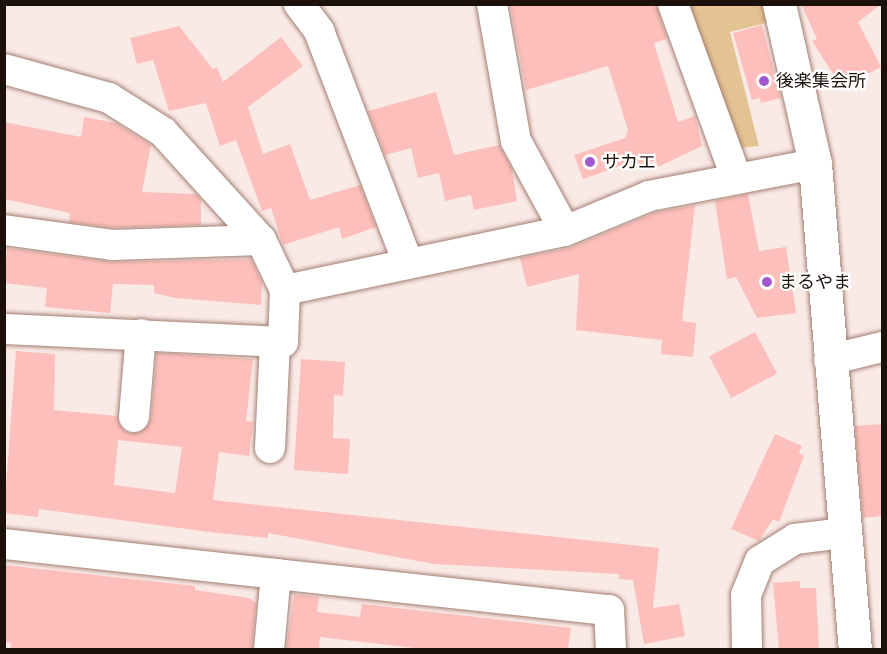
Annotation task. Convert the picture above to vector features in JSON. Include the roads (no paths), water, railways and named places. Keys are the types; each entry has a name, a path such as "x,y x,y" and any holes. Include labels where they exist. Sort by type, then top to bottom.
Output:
{"street":[{"path":"299,4 320,31 408,262"},
{"path":"492,4 516,141 565,231"},
{"path":"674,4 736,177"},
{"path":"779,4 815,164 843,533 855,650"},
{"path":"4,69 109,98 163,132 261,240 285,290 283,342 4,328"},
{"path":"285,290 408,262 565,231 649,196 736,177 815,164"},
{"path":"4,230 112,245 261,240"},
{"path":"134,417 141,334"},
{"path":"270,448 275,342"},
{"path":"829,360 882,347"},
{"path":"747,650 747,595 760,561 795,539 843,533"},
{"path":"4,544 609,610 611,650"},
{"path":"268,650 276,574"}],"place":[{"name":"後楽集会所","path":"764,81"},
{"name":"サカエ","path":"590,162"},
{"name":"まるやま","path":"767,282"}]}
